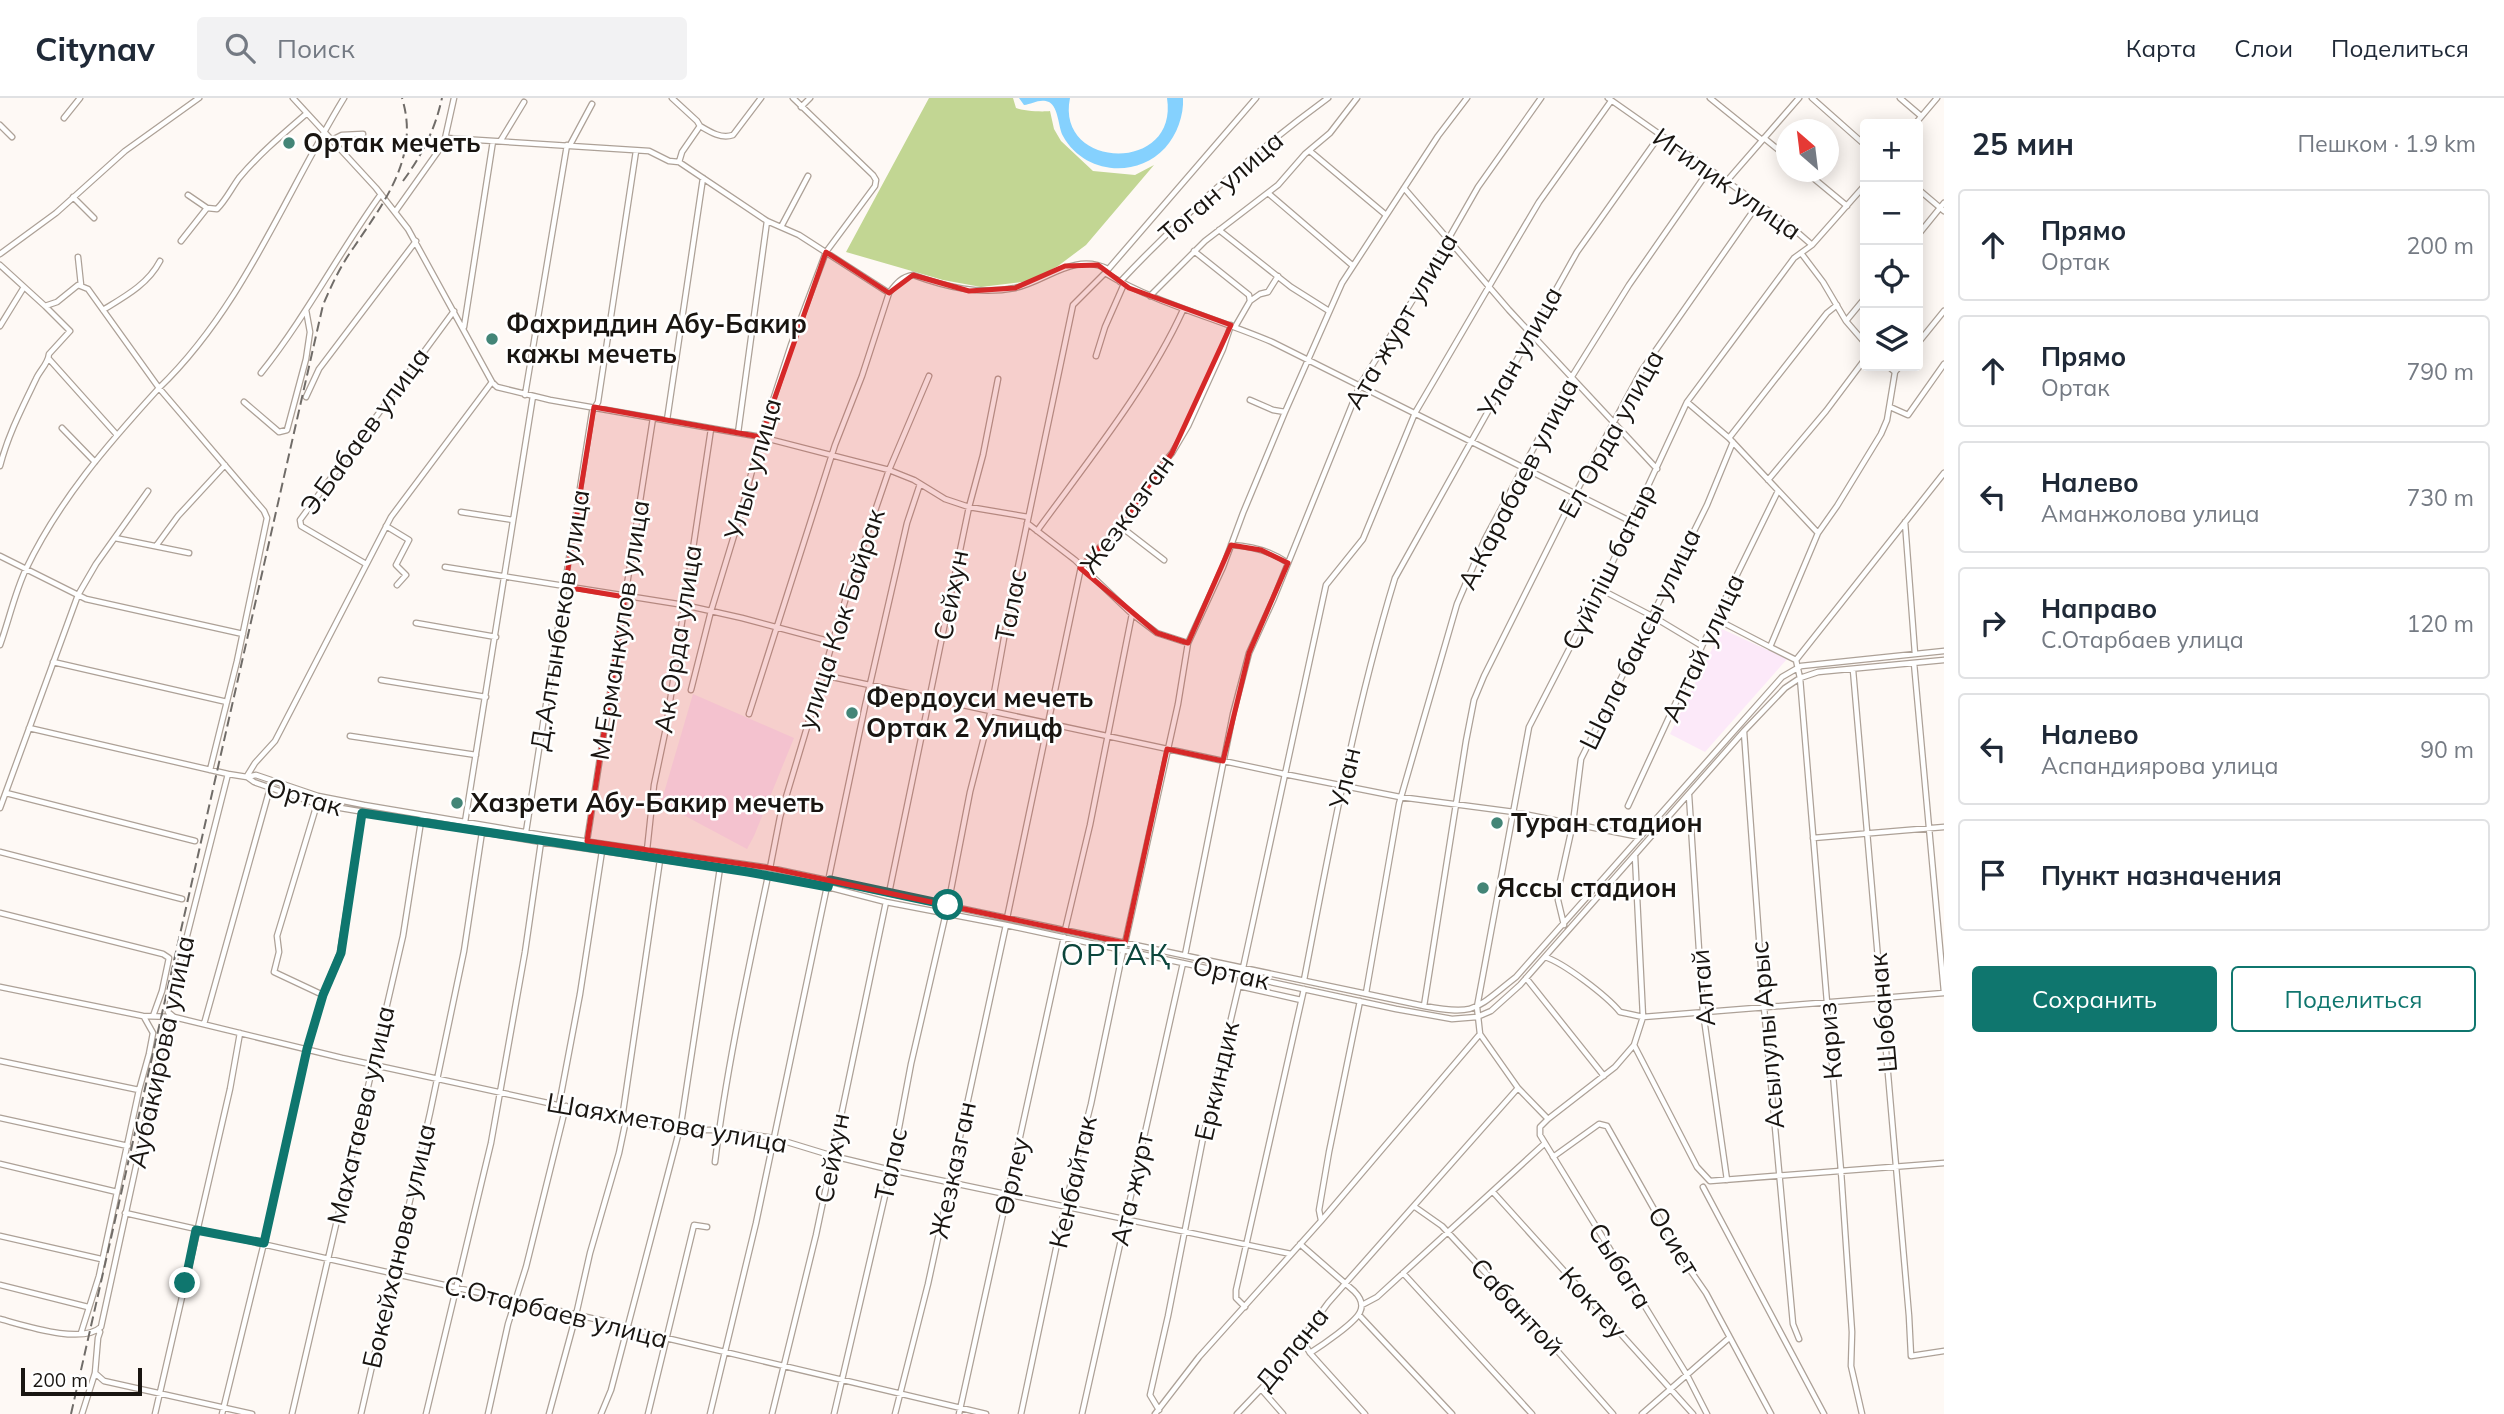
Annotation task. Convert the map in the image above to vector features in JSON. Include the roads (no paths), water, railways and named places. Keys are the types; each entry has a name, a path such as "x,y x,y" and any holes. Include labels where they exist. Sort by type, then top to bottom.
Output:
{"street":[{"path":"64,118 80,98"},
{"path":"0,254 73,197 125,150 199,98"},
{"path":"293,98 386,200 416,241 492,382 503,390 761,437 889,470 945,499 969,508 1028,520 1037,531 1075,560 1132,614 1157,633 1188,643"},
{"path":"0,645 26,569 58,510 117,435 172,375 227,306 252,267 273,223 344,98"},
{"path":"395,212 446,138 454,98"},
{"path":"672,98 700,126 727,137 733,135 761,98"},
{"path":"793,98 801,107 810,98"},
{"name":"Тоган улица","path":"1073,305 1107,271 1256,98"},
{"name":"Тоган улица","path":"1122,283 1175,226 1293,123 1328,98"},
{"path":"1150,296 1194,251 1268,192 1305,154 1311,152 1349,112 1357,98"},
{"path":"1125,943 1188,643 1285,412 1352,265 1467,98"},
{"name":"Ата журт улица","path":"1223,761 1249,653 1360,385 1478,187 1541,98"},
{"path":"1710,98 1776,148"},
{"path":"1727,182 1799,98"},
{"path":"1812,98 1860,141"},
{"path":"1900,98 1921,116"},
{"path":"1918,119 1937,98"},
{"path":"1415,413 1539,202 1609,99"},
{"name":"Игилик улица","path":"1609,99 1812,245"},
{"path":"501,141 524,102"},
{"path":"525,395 568,145 592,104"},
{"name":"Улыс улица","path":"691,690 761,437 791,345 826,252 875,186 873,175 801,107"},
{"path":"188,195 207,208 216,209 225,202 237,180 260,154 306,114"},
{"path":"0,125 12,136"},
{"path":"679,162 682,152 700,126"},
{"path":"332,140 342,135 363,134"},
{"name":"Улан улица","path":"1395,578 1577,252 1660,135"},
{"path":"446,138 527,145 649,150 668,161 679,162 767,221 799,235 889,293"},
{"path":"463,328 493,141"},
{"name":"Д.Алтынбеков улица","path":"526,832 594,407 598,402 636,151"},
{"path":"1311,152 1386,215"},
{"name":"А.Карабаев улица","path":"1366,993 1400,797 1457,604 1485,539 1571,378 1629,285 1709,170"},
{"path":"781,227 808,176"},
{"path":"667,420 703,178"},
{"path":"1818,182 1847,205"},
{"path":"1404,188 1532,335 1657,469"},
{"name":"Сүйіліш батыр","path":"1480,1034 1477,1007 1529,727 1600,589 1687,402 1794,258 1812,245 1860,190"},
{"path":"1268,192 1352,265"},
{"path":"1923,193 1943,207 1923,229"},
{"path":"261,373 281,348 380,194"},
{"path":"73,197 94,218"},
{"name":"Ел Орда улица","path":"1424,1006 1455,803 1474,700 1575,494 1642,370 1758,204"},
{"path":"181,241 207,208"},
{"path":"738,433 767,221"},
{"path":"1219,230 1329,312"},
{"path":"306,397 319,369 416,241"},
{"path":"1194,251 1249,295 1250,302"},
{"path":"1801,253 1846,321 1860,337"},
{"path":"78,257 81,285"},
{"path":"103,310 134,291 153,275 160,261"},
{"path":"0,265 69,331 49,354 49,359 19,411 0,466"},
{"path":"749,714 832,455 889,293 899,281 913,275 969,291 1015,288 1070,265 1098,265 1122,283 1150,296 1233,326 1308,359 1632,522"},
{"name":"Жезказган","path":"1007,918 1081,567 1120,526 1172,453 1188,426 1233,326 1250,302 1260,294 1268,292 1278,276"},
{"path":"1096,356 1122,283"},
{"path":"45,306 57,302 81,285"},
{"path":"81,285 88,289 159,388 264,511 267,518 266,534 210,769"},
{"path":"0,326 24,288"},
{"path":"1846,321 1860,304"},
{"name":"Талас","path":"948,905 970,792 991,710 1073,305"},
{"name":"Шала баксы улица","path":"1564,925 1559,912 1559,893 1573,823 1581,759 1707,505 1731,440 1827,313 1837,305"},
{"path":"244,402 279,432 287,430 309,345 310,332 306,310"},
{"path":"1037,531 1148,374 1169,340 1183,310"},
{"name":"Э.Бабаев улица","path":"366,564 301,526 300,520 454,311"},
{"path":"1923,337 1944,311"},
{"path":"49,359 117,435"},
{"path":"1889,406 1908,415 1944,364"},
{"path":"1768,480 1860,366"},
{"path":"1770,647 1818,533 1881,433 1895,372"},
{"name":"улица Кок Байрак","path":"769,868 780,817 832,642 889,470 929,376"},
{"name":"Сейхун","path":"889,892 998,379"},
{"path":"247,777 255,762 279,734 386,526 492,382"},
{"path":"466,822 533,397"},
{"path":"1250,400 1285,412"},
{"path":"1687,402 1731,440 1818,533"},
{"name":"Еркиндик","path":"1157,1412 1150,1395 1204,1133 1242,975 1326,585 1363,539 1415,413"},
{"name":"М.Ерманкулов улица","path":"587,842 653,418"},
{"path":"62,428 95,462"},
{"name":"Ак Орда улица","path":"646,850 653,785 666,728 711,429"},
{"path":"156,546 178,516 225,465"},
{"path":"1716,619 1796,660 1944,473"},
{"path":"710,1414 745,1271 907,523 920,484"},
{"path":"0,808 78,595 148,491"},
{"name":"Алтай улица","path":"1628,806 1778,491"},
{"path":"461,512 513,520"},
{"path":"1905,522 1915,654"},
{"path":"386,526 409,540 396,565 406,575 397,585"},
{"path":"1120,526 1164,560"},
{"path":"115,538 189,553"},
{"path":"1231,545 1248,545 1288,563"},
{"path":"0,556 78,595 110,606 243,634"},
{"path":"445,567 684,605 832,642"},
{"name":"Улан","path":"1304,980 1342,786 1379,629 1395,578"},
{"path":"1600,589 1702,646"},
{"path":"1065,930 1132,614"},
{"path":"416,624 496,637"},
{"path":"1477,1007 1516,977 1782,677 1798,667 1944,651"},
{"name":"Кариз","path":"1796,660 1800,678 1841,1171 1852,1332 1851,1366 1862,1414"},
{"path":"1477,1017 1502,1003 1526,978 1785,688 1800,678 1818,672 1944,660"},
{"path":"53,662 227,702"},
{"path":"1545,957 1557,961 1611,1002 1620,1012 1643,1017 1944,993 1914,663"},
{"name":"Шобанак","path":"1853,670 1909,1316 1910,1356 1944,1351"},
{"path":"822,675 1342,786 1400,797 1514,812 1640,837"},
{"path":"381,680 485,697"},
{"name":"Ортак","path":"29,728 247,777 317,804 362,813 660,860 889,892 1424,1006 1452,1011 1477,1007"},
{"name":"Асылулы Арыс","path":"1744,731 1764,1007 1793,1324 1799,1339"},
{"path":"350,736 476,755"},
{"path":"1185,955 1223,761"},
{"name":"Аубакирова улица","path":"82,1414 95,1373 98,1331 106,1312 167,1024 174,1017 168,1012 228,774"},
{"name":"Ортак","path":"247,777 256,775 318,796 422,815 769,868 886,902 1452,1019 1477,1017"},
{"path":"204,1024 270,788"},
{"path":"6,793 195,841"},
{"name":"Алтай","path":"1689,795 1703,1012 1727,1180"},
{"path":"317,804 277,936 279,952 274,972 323,995"},
{"path":"222,1411 264,1243 307,1049 323,995 341,953 362,813"},
{"name":"Махатаева улица","path":"292,1414 403,936 422,815"},
{"path":"1813,838 1944,827"},
{"name":"Бокейханова улица","path":"361,1414 464,951 482,832"},
{"path":"426,1414 491,1143 541,842"},
{"path":"559,1105 602,851"},
{"path":"0,852 182,899"},
{"path":"1362,1305 1377,1297 1436,1245 1544,1144 1540,1127 1604,1076 1634,1045 1643,1017 1635,856"},
{"path":"549,1414 590,1253 619,1153 660,860"},
{"path":"601,1414 628,1328 678,1130 691,1067 720,868"},
{"path":"715,1162 746,977 768,876"},
{"path":"1605,879 1610,883"},
{"name":"Сейхун","path":"772,1414 833,1156 886,902"},
{"path":"0,913 169,958 153,1016"},
{"name":"Талас","path":"834,1414 891,1170 911,1064 946,913"},
{"name":"Жезказган","path":"895,1414 928,1284 1006,925"},
{"name":"Өрлеу","path":"960,1411 1064,937"},
{"name":"Кенбайтак","path":"1021,1414 1123,951"},
{"name":"Ата журт","path":"1082,1414 1184,963"},
{"path":"1526,978 1604,1076"},
{"path":"1239,986 1301,999"},
{"name":"Шаяхметова улица","path":"0,987 143,1016 174,1017 500,1093 678,1130 719,1130 774,1138 891,1170 950,1180 1292,1254"},
{"path":"1245,1307 1236,1298 1236,1290 1304,989"},
{"path":"1321,1221 1319,1210 1329,1152 1360,1001"},
{"path":"80,1333 99,1276 153,1033 143,1016"},
{"path":"155,1414 230,1090 240,1033"},
{"path":"1157,1412 1199,1357 1321,1221 1480,1034 1518,1088 1548,1119"},
{"path":"1634,1045 1697,1167 1710,1181 1944,1163"},
{"path":"0,1061 139,1090"},
{"name":"Долана","path":"1237,1414 1303,1341 1328,1303 1518,1088"},
{"path":"488,1414 514,1301 527,1267 566,1107"},
{"path":"0,1118 128,1146"},
{"name":"Осиет","path":"1553,1157 1599,1124 1606,1126 1681,1257 1706,1293 1771,1414"},
{"name":"Сыбага","path":"1544,1144 1686,1375 1707,1414"},
{"path":"0,1164 117,1192"},
{"path":"1703,1187 1824,1414"},
{"name":"Коктеу","path":"1493,1192 1693,1414"},
{"name":"Сабантой","path":"1415,1207 1443,1226 1446,1233 1538,1329 1613,1414"},
{"name":"С.Отарбаев улица","path":"125,1213 455,1286 842,1379 960,1411 986,1414"},
{"path":"648,1414 694,1225 707,1227"},
{"path":"0,1236 101,1259"},
{"path":"1300,1244 1358,1295 1362,1305 1359,1315 1312,1355"},
{"path":"1403,1273 1532,1414"},
{"path":"0,1285 88,1307"},
{"path":"1359,1315 1452,1414"},
{"path":"0,1319 55,1332 98,1331"},
{"path":"1642,1414 1729,1338"},
{"path":"1303,1341 1312,1355 1365,1414"},
{"path":"95,1373 104,1381 159,1392 222,1411 253,1414"},
{"path":"1261,1388 1283,1414"}],"water":[{"path":"1019,98 1070,98 1070,122 1081,139 1097,150 1117,154 1138,150 1155,140 1166,123 1167,98 1183,98 1183,104 1176,131 1165,148 1140,165 1111,168 1097,165 1072,149 1063,136 1055,109 1049,102 1039,101 1024,105"}],"railway":[{"path":"71,1414 323,305 349,254 388,195 403,159 406,119 402,98"},
{"path":"403,181 427,142 442,98"}],"place":[{"name":"Ортак мечеть","path":"289,143"},
{"name":"Фахриддин Абу-Бакир кажы мечеть","path":"492,339"},
{"name":"Фердоуси мечеть Ортак 2 Улицф","path":"852,713"},
{"name":"Хазрети Абу-Бакир мечеть","path":"457,803"},
{"name":"Туран стадион","path":"1497,823"},
{"name":"Яссы стадион","path":"1483,888"}],"district":[{"name":"ОРТАҚ","path":"1116,955"}]}
